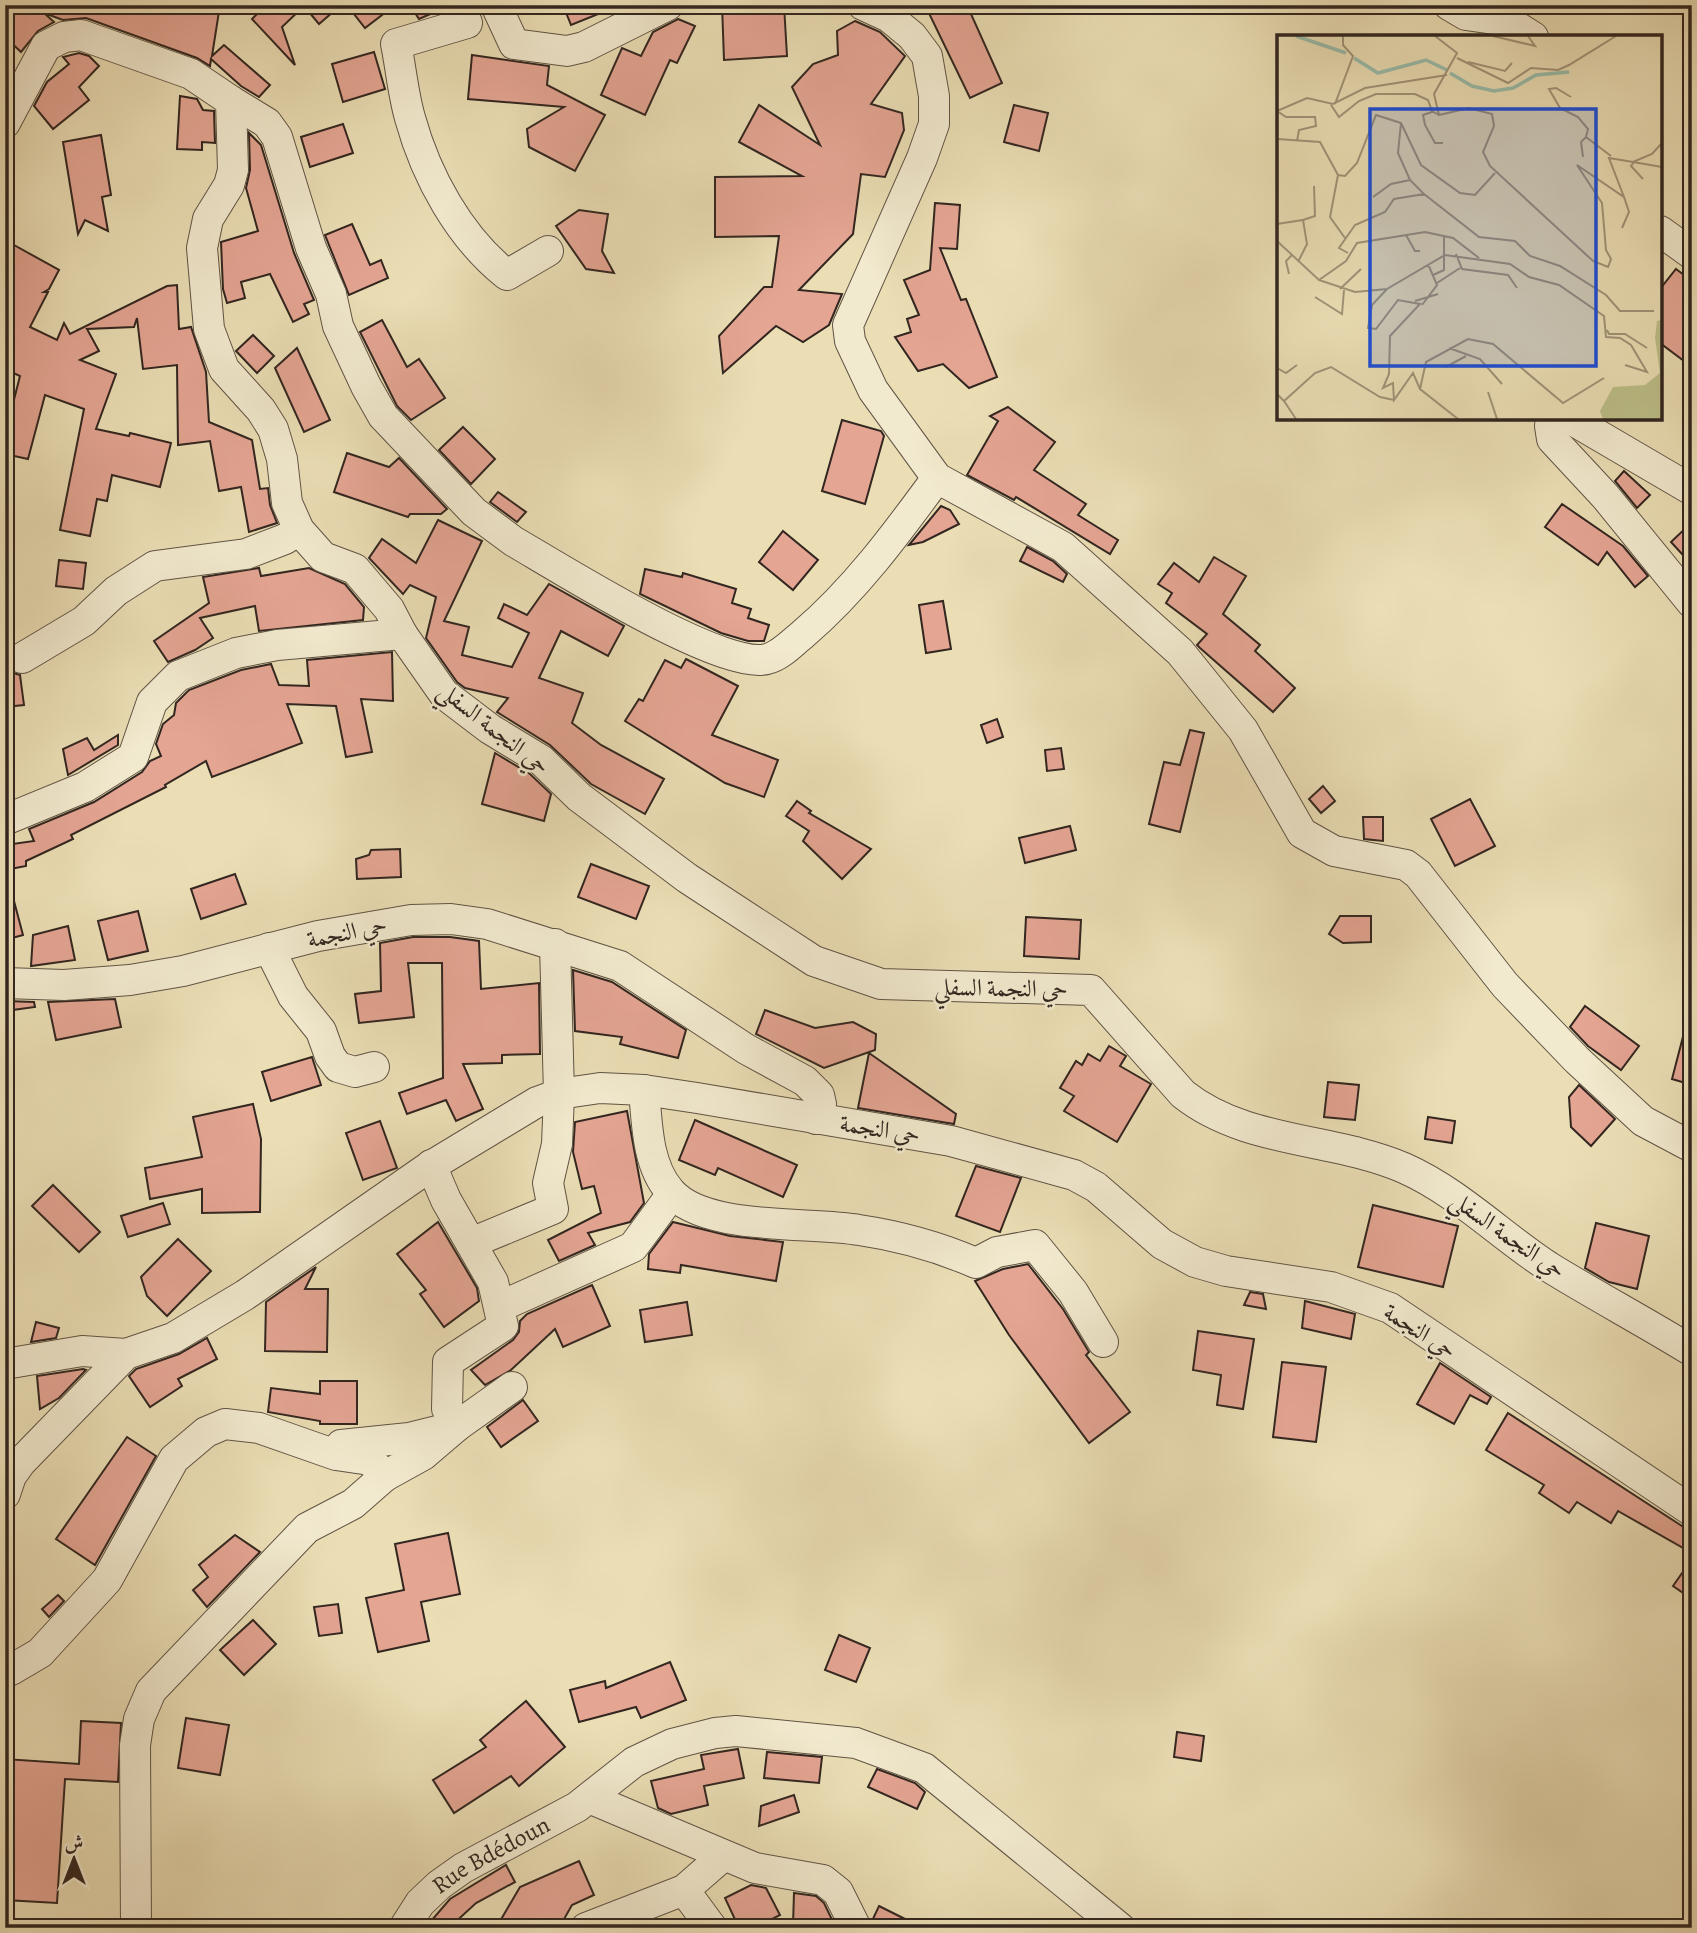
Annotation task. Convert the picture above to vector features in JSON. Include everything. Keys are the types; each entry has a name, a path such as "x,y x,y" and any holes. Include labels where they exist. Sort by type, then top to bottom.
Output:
{"street":[{"path":"496,5 514,44"},
{"path":"548,251 506,275 483,257 436,187 410,118 396,44 462,14 514,44 567,51 584,47 668,5"},
{"path":"863,5 897,23 912,36 927,56 934,80 934,124 899,212 853,308 848,325 850,341 873,390 937,478 1062,547 1167,639 1200,673 1243,730 1302,833 1334,851 1406,865 1418,874 1505,985 1577,1060 1643,1121 1692,1147"},
{"path":"1449,5 1466,15 1508,21 1530,35"},
{"path":"5,123 46,47 64,37 81,35 191,74 267,123 277,137 311,248 331,294 338,326 383,416 474,513 676,633 750,659 768,659 785,649 858,580 890,543 937,478"},
{"path":"22,658 84,621 116,590 155,566 246,554 285,539 299,530 287,503 276,436 261,410 224,369 209,329 202,248 208,219 229,185 233,170 231,101"},
{"path":"1662,232 1692,254"},
{"path":"1555,420 1550,426 1552,439 1605,496 1692,603"},
{"path":"1572,420 1692,490"},
{"name":"حي النجمة السفلي","path":"299,530 323,557 355,569 389,609 420,664 444,694 490,729 541,760 579,797 687,878 814,961 881,984 1091,990 1183,1094 1199,1106 1240,1126 1357,1150 1430,1181 1548,1266 1692,1351"},
{"path":"5,820 85,787 132,757 152,702 178,676 236,653 277,645 402,634"},
{"name":"حي النجمة","path":"5,983 64,985 130,980 183,971 269,948 375,926 451,919 513,930 555,943 629,971 746,1049 805,1081 819,1095 821,1104 816,1119 951,1141 1051,1167 1096,1187 1162,1244 1195,1262 1226,1271 1331,1287 1390,1308 1692,1511"},
{"path":"471,1244 553,1209 548,1183 557,1144 559,1094 555,943"},
{"path":"269,948 293,996 321,1031 330,1056 338,1067 355,1072 374,1066"},
{"path":"5,1364 82,1351 126,1354 173,1338 245,1294 431,1166 537,1102 559,1094 600,1088 644,1090 816,1119"},
{"path":"644,1090 653,1159 661,1180 672,1194 688,1205 783,1226 859,1229 940,1248 976,1263 997,1252 1035,1245 1073,1292 1103,1342"},
{"path":"431,1166 493,1282 503,1326 448,1362 447,1409 457,1426"},
{"path":"499,1307 633,1247 672,1194"},
{"path":"5,1494 11,1476 21,1462 126,1354"},
{"path":"136,1928 135,1745 139,1719 151,1690 307,1528 353,1504 385,1476 423,1455 457,1426 512,1387"},
{"path":"5,1668 11,1670 40,1653 107,1580 156,1486 174,1459 199,1437 225,1424 240,1424 336,1455 370,1460 385,1476"},
{"path":"313,1446 409,1438 457,1426"},
{"name":"Rue Bdédoun","path":"404,1928 420,1903 439,1885 589,1798 634,1762 672,1744 715,1733 773,1733 856,1743 881,1750 934,1775 1120,1928"},
{"path":"589,1798 755,1868 823,1880 838,1892 856,1928"},
{"path":"586,1928 684,1890 723,1856"},
{"path":"684,1890 712,1928"}],"building":[{"path":"5,5 23,10 19,5 220,5 212,56 224,45 270,85 259,97 241,86 211,59 210,66 197,58 86,18 63,20 44,13 54,22 38,31 21,52 5,37"},
{"path":"266,5 341,5 319,24 304,6 282,27 295,65 252,19"},
{"path":"347,5 395,5 365,28"},
{"path":"410,5 451,5 419,19"},
{"path":"563,5 618,5 618,6 571,25"},
{"path":"722,5 784,5 787,56 724,60"},
{"path":"925,5 967,5 1002,83 970,98"},
{"path":"678,19 695,26 677,63 670,60 645,115 601,95 622,48 641,56 653,32"},
{"path":"855,21 880,32 905,56 871,104 902,113 904,130 885,177 861,174 853,234 799,290 842,294 829,325 803,342 776,326 723,373 719,336 764,287 772,287 779,236 715,237 715,177 802,176 739,142 759,105 820,145 792,87 813,64 838,55 837,31"},
{"path":"374,52 385,89 343,102 332,64"},
{"path":"79,53 89,56 99,66 79,87 89,100 53,129 34,106 47,82 69,64 63,57"},
{"path":"472,55 549,66 547,85 605,115 575,171 529,147 527,129 564,107 468,99"},
{"path":"180,96 197,99 203,110 214,111 215,143 202,142 202,150 177,149"},
{"path":"1014,105 1048,113 1039,151 1004,142"},
{"path":"343,124 353,153 310,167 301,137"},
{"path":"249,133 261,145 294,253 314,300 304,304 309,314 293,322 270,274 241,282 245,298 227,303 223,289 221,242 258,231 246,188 250,170"},
{"path":"101,135 111,195 102,197 108,231 85,220 78,234 63,142"},
{"path":"935,203 960,205 957,249 940,248 961,300 966,299 997,377 969,388 943,364 918,371 895,337 911,332 907,319 919,315 904,280 930,270"},
{"path":"579,210 608,214 602,251 614,273 586,269 556,226"},
{"path":"352,224 370,265 381,260 388,278 349,295 325,235"},
{"path":"5,240 59,270 49,289 44,292 48,292 30,327 57,340 64,323 70,334 167,286 177,285 179,329 191,327 206,372 209,422 252,440 260,489 268,488 270,505 277,523 249,532 241,487 219,491 210,441 178,445 177,365 143,369 137,318 134,327 87,329 99,351 80,360 116,374 96,429 129,436 130,433 171,443 160,487 112,475 107,501 97,499 90,536 60,530 84,409 45,395 28,459 5,454 5,435 20,376 5,369"},
{"path":"1676,269 1692,281 1692,367 1662,344 1662,286"},
{"path":"382,320 407,367 419,359 445,398 411,420 397,406 360,332"},
{"path":"253,335 274,356 257,373 236,351"},
{"path":"297,348 330,420 304,432 275,368"},
{"path":"1008,407 1055,442 1034,470 1086,504 1078,515 1118,540 1110,554 1016,497 1014,500 967,475 998,421 990,416"},
{"path":"842,420 881,431 884,436 865,504 822,491"},
{"path":"463,427 495,459 471,484 439,450"},
{"path":"347,453 389,467 399,458 447,509 441,514 410,514 408,517 334,492"},
{"path":"1624,471 1650,495 1637,508 1615,481"},
{"path":"498,492 526,512 517,522 490,502"},
{"path":"1562,504 1623,546 1648,576 1635,587 1607,552 1598,565 1545,527"},
{"path":"941,506 950,510 959,524 923,542 909,545"},
{"path":"438,520 482,541 444,621 469,627 462,655 512,667 529,633 498,618 504,604 527,615 549,584 624,626 608,656 561,631 539,678 583,693 572,723 601,745 664,779 645,814 591,784 550,745 497,712 508,698 465,688 457,682 426,638 436,597 410,585 403,594 369,558 382,539 416,563"},
{"path":"1692,522 1692,565 1671,542"},
{"path":"783,531 818,560 793,590 759,562"},
{"path":"1027,547 1053,561 1067,574 1063,582 1020,561"},
{"path":"1214,557 1246,576 1223,614 1260,645 1255,651 1295,688 1273,712 1197,645 1207,634 1166,603 1172,593 1158,584 1174,563 1199,582"},
{"path":"59,560 86,563 83,589 56,586"},
{"path":"259,568 261,576 309,568 345,584 364,607 363,620 259,631 255,606 200,618 213,638 195,650 168,662 154,641 209,603 203,577"},
{"path":"645,569 682,577 683,573 736,589 732,603 751,609 748,618 769,625 764,641 748,641 721,633 640,594"},
{"path":"943,601 951,649 926,653 919,605"},
{"path":"392,652 393,701 361,699 372,752 346,757 336,706 287,704 302,743 212,777 206,761 165,785 166,787 71,835 73,839 26,861 26,866 5,870 5,845 34,841 29,829 94,802 142,772 150,761 161,756 156,744 163,724 174,715 176,703 189,690 241,670 271,664 279,685 309,686 307,660"},
{"path":"686,659 738,686 712,735 778,760 764,797 725,783 625,721 639,699 643,701 665,660 681,668"},
{"path":"5,661 13,673 20,675 24,705 5,707"},
{"path":"997,719 1003,737 987,743 981,725"},
{"path":"1190,730 1204,733 1180,832 1149,824 1164,762 1180,765"},
{"path":"118,735 118,745 68,775 63,749 87,738 94,750"},
{"path":"1061,748 1064,769 1047,771 1045,750"},
{"path":"495,753 530,774 551,794 544,821 482,804"},
{"path":"1323,786 1335,801 1321,813 1309,799"},
{"path":"1470,799 1495,846 1455,866 1431,819"},
{"path":"797,801 811,811 809,813 871,849 842,879 803,841 809,831 786,816"},
{"path":"1363,817 1383,817 1383,841 1364,839"},
{"path":"1070,826 1076,850 1025,863 1019,838"},
{"path":"400,849 401,877 357,879 356,859 369,855 371,850"},
{"path":"591,864 649,886 636,919 578,897"},
{"path":"235,874 246,904 201,919 191,889"},
{"path":"10,886 23,935 5,940 5,887"},
{"path":"138,911 148,951 108,960 98,921"},
{"path":"1340,916 1371,916 1371,942 1343,943 1329,934"},
{"path":"1026,917 1081,920 1079,959 1024,956"},
{"path":"68,926 75,960 31,966 33,935"},
{"path":"413,937 450,937 479,941 481,989 539,983 540,1054 502,1055 502,1063 463,1064 483,1109 456,1121 446,1100 407,1114 399,1093 443,1078 442,963 408,963 414,1017 359,1023 355,994 381,991 380,943"},
{"path":"573,970 612,982 686,1030 678,1058 620,1044 622,1037 575,1031"},
{"path":"115,999 121,1027 56,1040 48,1002"},
{"path":"5,1001 34,1002 35,1007 5,1011"},
{"path":"1585,1006 1639,1046 1621,1070 1588,1046 1570,1027"},
{"path":"765,1010 815,1028 853,1022 876,1034 875,1050 824,1068 756,1034"},
{"path":"1686,1025 1692,1025 1692,1085 1672,1079"},
{"path":"1109,1046 1126,1056 1120,1066 1151,1084 1117,1142 1064,1111 1074,1096 1060,1088 1076,1061 1082,1065 1088,1054 1100,1061"},
{"path":"869,1053 956,1114 954,1124 858,1108"},
{"path":"312,1057 321,1085 271,1101 262,1072"},
{"path":"1328,1082 1359,1085 1355,1120 1324,1117"},
{"path":"1579,1085 1615,1119 1591,1146 1571,1127 1569,1097"},
{"path":"253,1104 261,1139 260,1212 202,1213 202,1189 150,1199 145,1168 202,1157 193,1117"},
{"path":"627,1111 644,1203 630,1222 588,1233 595,1245 559,1261 548,1240 601,1213 594,1186 582,1189 573,1152 575,1122"},
{"path":"1428,1117 1455,1121 1452,1143 1425,1139"},
{"path":"695,1120 797,1165 783,1197 718,1168 715,1175 679,1160"},
{"path":"380,1121 397,1168 363,1180 346,1133"},
{"path":"976,1166 1021,1178 1000,1232 956,1216"},
{"path":"53,1185 100,1232 79,1252 32,1206"},
{"path":"163,1203 170,1224 128,1237 121,1216"},
{"path":"1373,1205 1458,1226 1443,1287 1358,1267"},
{"path":"438,1222 477,1288 479,1301 444,1327 420,1294 426,1290 397,1254"},
{"path":"673,1222 730,1236 783,1242 776,1281 681,1265 680,1273 648,1269 649,1254"},
{"path":"1596,1223 1649,1236 1637,1289 1609,1282 1585,1268"},
{"path":"178,1239 211,1271 167,1316 147,1296 141,1277"},
{"path":"1028,1264 1063,1309 1089,1352 1086,1355 1130,1412 1089,1443 1009,1335 975,1281 1003,1269"},
{"path":"316,1267 305,1289 328,1289 327,1352 265,1351 266,1302"},
{"path":"592,1285 610,1326 563,1347 555,1329 511,1370 485,1385 471,1370 513,1340 519,1332 520,1321 527,1314"},
{"path":"1250,1292 1263,1294 1266,1309 1244,1305"},
{"path":"1305,1301 1355,1314 1351,1339 1302,1328"},
{"path":"687,1302 692,1335 645,1342 640,1310"},
{"path":"36,1322 59,1328 56,1338 31,1342"},
{"path":"1198,1331 1254,1339 1243,1409 1217,1405 1221,1375 1193,1370"},
{"path":"207,1338 217,1359 178,1379 182,1386 150,1407 129,1376 136,1369 179,1354"},
{"path":"1282,1362 1326,1367 1316,1442 1273,1437"},
{"path":"1440,1363 1491,1397 1487,1404 1470,1395 1454,1424 1417,1404"},
{"path":"86,1370 59,1398 40,1409 37,1376"},
{"path":"320,1381 357,1381 357,1424 320,1424 320,1421 268,1412 271,1388 320,1394"},
{"path":"523,1400 538,1421 501,1447 487,1427"},
{"path":"1508,1413 1682,1526 1692,1528 1692,1553 1618,1511 1611,1523 1577,1502 1569,1513 1539,1493 1544,1485 1486,1450"},
{"path":"127,1437 156,1456 95,1565 56,1539"},
{"path":"448,1533 460,1594 421,1602 429,1641 378,1652 366,1598 404,1590 395,1544"},
{"path":"235,1535 260,1552 207,1607 193,1590 208,1577 199,1565"},
{"path":"1692,1559 1692,1599 1673,1586"},
{"path":"58,1595 64,1601 49,1617 42,1609"},
{"path":"338,1604 342,1633 319,1636 314,1607"},
{"path":"253,1620 276,1644 244,1675 220,1650"},
{"path":"839,1635 870,1648 856,1682 825,1670"},
{"path":"670,1662 686,1700 641,1718 636,1707 579,1722 570,1690 605,1681 606,1688"},
{"path":"526,1701 565,1747 519,1786 511,1776 454,1813 433,1780 486,1747 480,1740"},
{"path":"186,1718 229,1725 220,1775 178,1768"},
{"path":"81,1721 121,1723 118,1782 65,1779 57,1903 5,1900 5,1759 79,1764"},
{"path":"1177,1732 1204,1736 1201,1761 1174,1757"},
{"path":"738,1749 744,1778 704,1786 708,1805 671,1814 658,1808 651,1781 704,1769 701,1755"},
{"path":"767,1752 822,1757 819,1783 764,1778"},
{"path":"877,1769 915,1783 925,1792 917,1809 868,1787"},
{"path":"794,1795 799,1812 759,1826 761,1806"},
{"path":"579,1861 594,1895 572,1905 559,1928 496,1928 520,1887"},
{"path":"506,1865 515,1882 476,1903 449,1928 425,1928 450,1899"},
{"path":"751,1885 766,1888 780,1915 754,1928 739,1928 725,1898"},
{"path":"794,1893 816,1896 824,1903 835,1926 793,1925"},
{"path":"879,1906 923,1928 873,1928 872,1921"}]}
